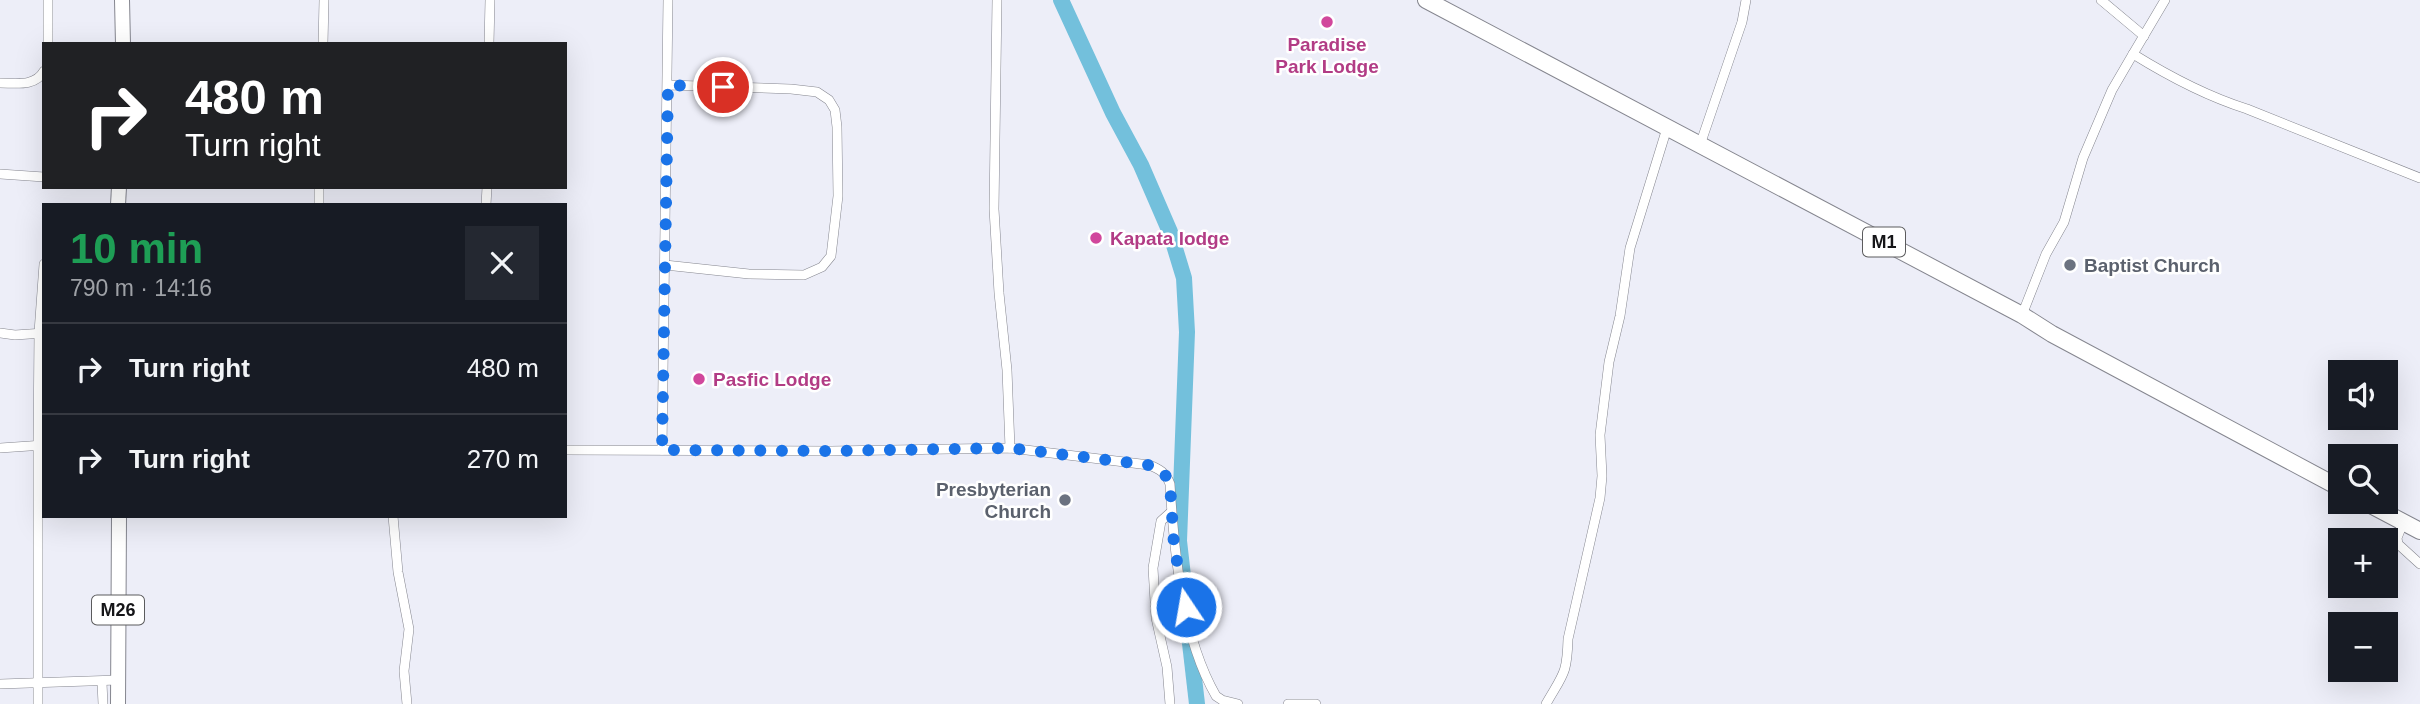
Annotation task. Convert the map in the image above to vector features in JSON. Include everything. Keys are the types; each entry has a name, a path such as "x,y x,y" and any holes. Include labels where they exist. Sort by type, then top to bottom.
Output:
{"highway":[{"name":"M1","path":"1426,0 2022,315 2052,334 2328,482"},
{"path":"2387,514 2420,531"}],"main road":[{"path":"122,0 123,42"},
{"name":"M26","path":"118,704 119,518"}],"street":[{"path":"47,42 48,0"},
{"path":"323,42 324,0"},
{"path":"489,42 490,0"},
{"path":"662,450 668,0"},
{"path":"998,0 994,209 1007,370 1010,448"},
{"path":"1700,145 1742,22 1746,0"},
{"path":"2101,0 2144,36"},
{"path":"2022,315 2046,254 2064,222 2083,158 2112,90 2165,0"},
{"path":"2133,54 2165,75 2219,100 2420,178"},
{"path":"0,83 28,83 36,80 42,73"},
{"path":"665,265 749,274 804,275 822,267 831,256 838,196 835,110 829,100 817,92 668,85"},
{"path":"1546,704 1562,678 1568,660 1568,639 1600,498 1600,435 1609,362 1620,316 1630,248 1667,128"},
{"path":"0,174 42,177"},
{"path":"38,704 42,310"},
{"path":"0,333 41,333"},
{"path":"0,447 41,445"},
{"path":"567,450 831,451 1010,448 1158,468 1167,475 1170,484 1181,587 1195,646 1216,696 1238,704"},
{"path":"1170,704 1167,667 1156,618 1153,568 1161,521 1171,512"},
{"path":"393,518 398,572 410,629 404,671 407,704"},
{"path":"2403,523 2398,544 2420,564"},
{"path":"0,684 118,680"},
{"path":"102,682 103,704"},
{"path":"1288,704 1316,704"}],"waterway":[{"path":"1061,0 1113,113 1141,165 1170,232 1184,278 1187,332 1179,541 1183,576"},
{"path":"1188,626 1197,704"}],"place":[{"name":"Paradise Park Lodge","path":"1327,22"},
{"name":"Kapata lodge","path":"1096,238"},
{"name":"Baptist Church","path":"2070,265"},
{"name":"Pasfic Lodge","path":"699,379"},
{"name":"Presbyterian Church","path":"1065,500"}],"route":[{"path":"723,87 668,85 662,450 1010,448 1149,465 1163,471 1170,484 1174,546 1186,607"}]}
